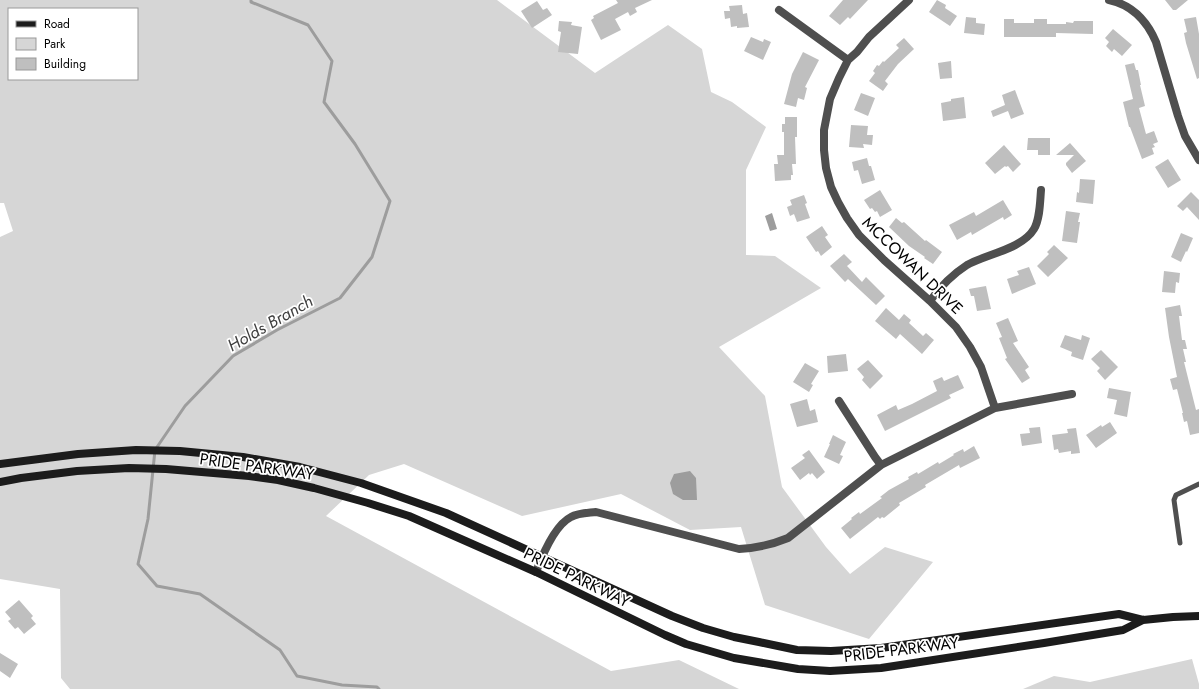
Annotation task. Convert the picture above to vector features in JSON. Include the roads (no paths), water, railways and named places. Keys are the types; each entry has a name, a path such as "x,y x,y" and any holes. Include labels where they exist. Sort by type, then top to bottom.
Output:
{"main road":[{"name":"PRIDE PARKWAY","path":"0,464 78,454 136,450 243,457 306,469 348,479 446,513 672,616 703,628 734,637 797,650 831,651 881,648 1119,614 1143,620 1199,616"},
{"name":"PRIDE PARKWAY","path":"0,482 77,471 129,468 166,469 249,476 278,480 314,488 409,516 536,572 686,644 734,658 798,669 830,671 881,668 1124,630 1143,620"}],"street":[{"name":"MCCOWAN DRIVE","path":"909,0 869,37 857,52 848,60 839,78 830,99 824,130 826,168 831,187 847,218 859,236 956,327 970,347 981,367 995,408"},
{"path":"1109,0 1128,7 1139,15 1151,31 1156,42 1185,136 1199,160"},
{"path":"778,10 848,60"},
{"path":"930,301 936,292 953,275 967,265 1024,240 1035,228 1041,190"},
{"path":"536,572 547,545 560,526 571,517 586,513 596,512 740,549 770,545 788,538 881,465 995,408 1072,394"},
{"path":"839,401 881,465"}],"lane":[{"path":"1180,543 1174,500 1176,495 1199,484"}],"waterway":[{"name":"Holds Branch","path":"251,0 251,2 308,25 332,61 324,102 355,144 390,201 372,257 340,298 277,330 233,356 185,406 155,450 148,519 138,564 157,586 200,594 280,650 297,676 342,685 377,687 379,689"}]}
